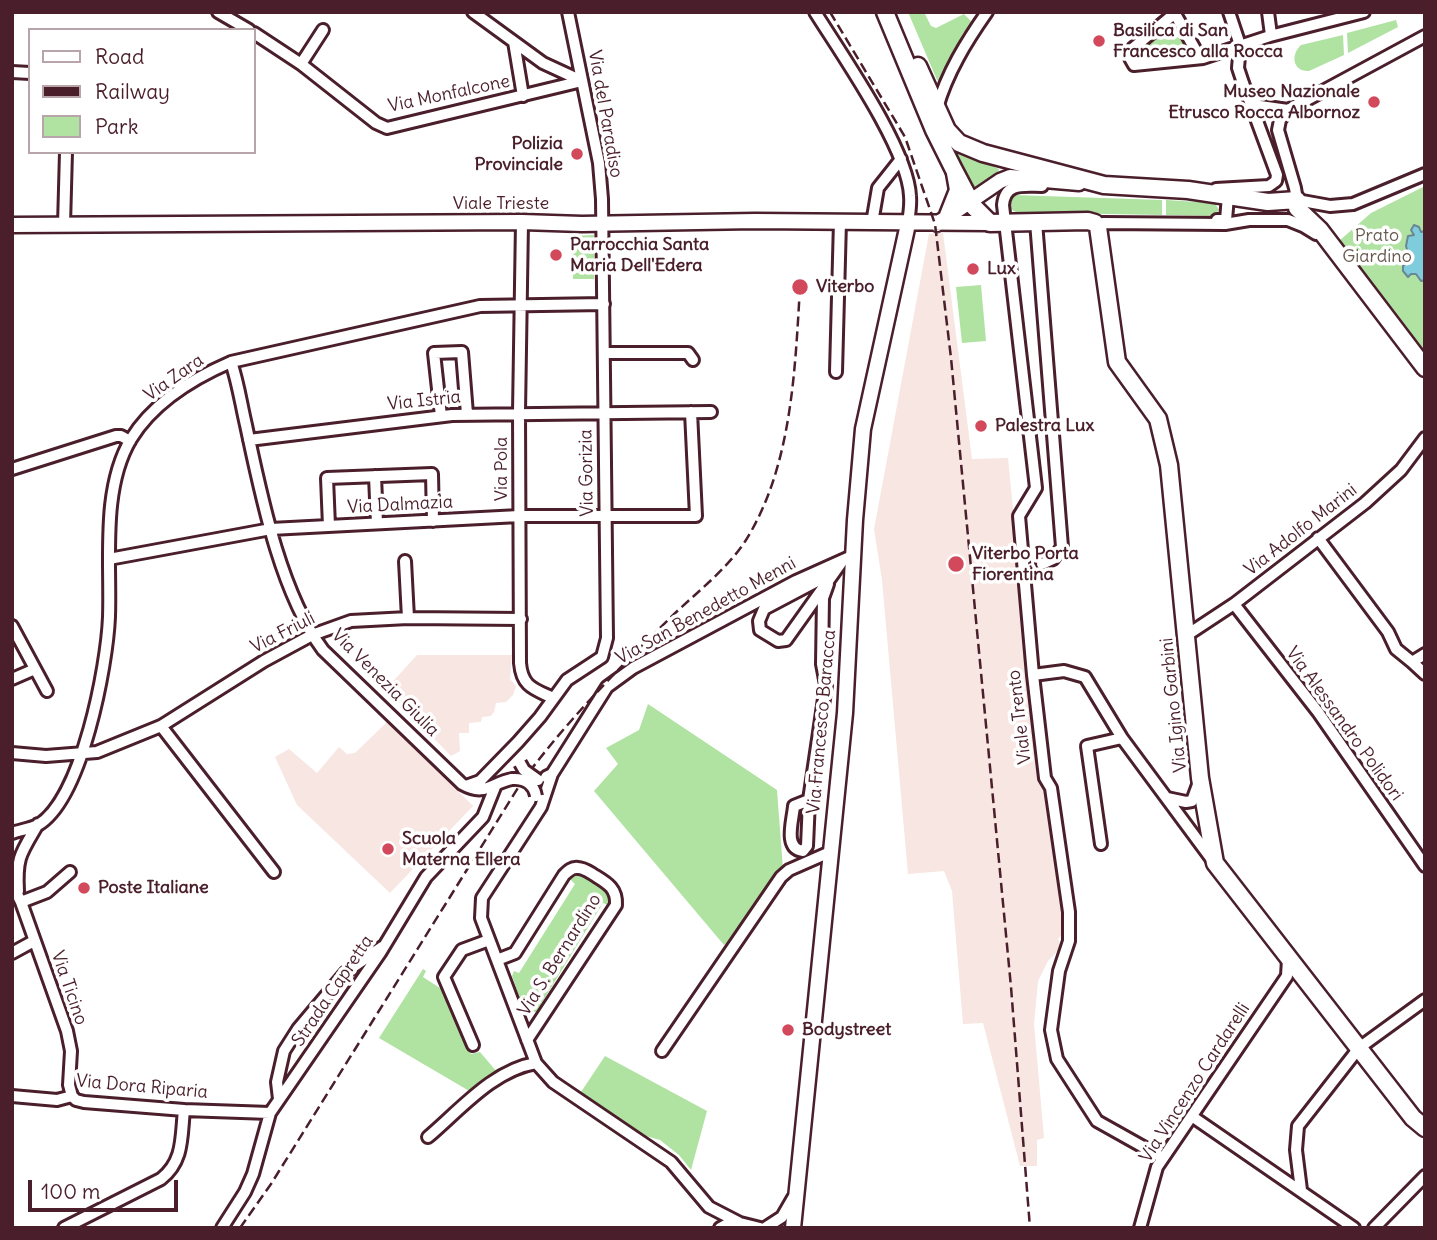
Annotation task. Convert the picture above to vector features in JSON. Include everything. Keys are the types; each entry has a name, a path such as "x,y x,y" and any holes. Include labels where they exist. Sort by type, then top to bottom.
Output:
{"main road":[{"path":"884,12 934,130 969,201 997,223 1093,224"},
{"path":"895,12 947,130 959,143 983,153 1104,185"},
{"path":"942,220 957,190 953,169"},
{"path":"942,220 1010,177 1188,190 1268,202 1297,200 1297,208 1320,230 1425,368"},
{"name":"Viale Trieste","path":"12,225 523,222 908,224 942,220 997,223"},
{"name":"Via Francesco Baracca","path":"793,1228 845,713 849,556 867,405 908,224"},
{"name":"Via Igino Garbini","path":"1093,224 1117,362 1158,419 1169,465 1200,778 1215,863 1419,1123 1425,1136"}],"street":[{"path":"218,12 246,28"},
{"path":"473,12 543,63 582,81"},
{"name":"Via del Paradiso","path":"568,12 599,163 602,223"},
{"path":"815,12 901,159 910,195 908,224"},
{"path":"937,108 968,39 987,12"},
{"path":"1188,190 1269,186 1276,181 1277,175 1238,68 1240,45 1229,12"},
{"path":"1268,12 1271,35"},
{"path":"1200,58 1174,13 1132,49 1130,58 1134,65 1200,58 1271,35 1364,12"},
{"path":"301,64 323,30"},
{"name":"Via Monfalcone","path":"256,34 301,64 376,123 387,128 582,81"},
{"path":"1425,36 1288,110 1280,120 1278,130 1297,200 1330,206 1353,204 1425,174"},
{"path":"514,42 523,96"},
{"path":"519,64 543,63"},
{"path":"1250,100 1260,107 1288,110"},
{"path":"64,225 66,154"},
{"path":"872,223 878,188 901,159"},
{"path":"1042,564 1053,559 1062,547 1029,222 1007,214 1003,205 1004,195 1014,186 1104,185"},
{"path":"1093,224 1104,217 1226,220 1228,196"},
{"name":"Viale Trento","path":"1003,205 997,223 1036,488 1019,516 1033,675 1045,778 1051,788 1069,912 1069,942 1059,971 1051,1030 1057,1059 1097,1121 1163,1158"},
{"path":"1093,224 1224,224 1249,220 1288,220 1330,243"},
{"name":"Via Pola","path":"523,222 519,412 521,676 531,687 553,698"},
{"path":"836,372 840,222"},
{"name":"Via Gorizia","path":"466,786 480,781 540,717 567,680 597,662 605,650 602,223"},
{"name":"Via Zara","path":"16,870 20,853 38,824 60,800 81,754 105,663 109,617 109,538 114,487 130,441 159,407 209,371 231,362 480,306 604,304"},
{"path":"441,416 434,353 462,352 467,414"},
{"path":"605,353 688,353 693,360"},
{"name":"Via Venezia Giulia","path":"231,362 271,529 287,578 312,635 333,659 466,786"},
{"name":"Via Dalmazia","path":"109,559 271,529 520,516 696,516 691,412"},
{"name":"Via Istria","path":"249,440 467,414 711,412"},
{"path":"12,469 116,436 130,441"},
{"name":"Via Adolfo Marini","path":"1187,635 1234,604 1364,503 1401,470 1425,438"},
{"path":"329,526 327,478 432,474 433,521"},
{"path":"375,476 377,523"},
{"path":"1318,538 1388,632 1396,649 1425,674"},
{"path":"809,800 826,685 822,664 823,598 834,572 849,556"},
{"name":"Via San Benedetto Menni","path":"489,940 481,918 482,898 531,820 540,795 596,702 615,681 633,668 796,581 849,556"},
{"path":"405,561 408,618"},
{"path":"828,584 786,640 778,641 760,630 759,621 764,610 834,572"},
{"name":"Via Alessandro Polidori","path":"1234,604 1318,712 1425,866"},
{"name":"Via Friuli","path":"12,753 46,756 97,752 161,726 264,661 312,635 351,621 408,618 521,619"},
{"path":"12,626 47,691"},
{"path":"1412,662 1425,654"},
{"path":"12,679 35,669"},
{"path":"1033,675 1064,671 1085,677 1122,738 1215,863"},
{"path":"161,726 274,872"},
{"path":"1101,844 1087,746 1122,738"},
{"path":"518,742 520,763 543,787 540,795 526,781"},
{"path":"466,786 479,790 495,787 512,779 538,780 552,774"},
{"path":"1167,798 1192,801 1200,778"},
{"name":"Strada Capretta","path":"222,1228 245,1192 270,1113 385,944 426,877 483,817 495,787"},
{"path":"12,833 38,824"},
{"path":"662,1051 781,877 789,870 830,852"},
{"name":"Via Ticino","path":"12,855 17,893 69,1040 69,1085 72,1096"},
{"name":"Via S. Bernardino","path":"497,960 515,953 564,875 570,870 582,868 609,884 614,890 616,905 527,1040"},
{"path":"17,893 47,892 70,872"},
{"path":"473,1045 444,977 462,950 489,940 536,1063 553,1082 671,1162 709,1207 718,1228 729,1223 762,1228 786,1212 798,1185"},
{"path":"12,953 34,941"},
{"path":"279,1099 277,1082 284,1051 298,1029 346,972 385,944"},
{"name":"Via Vincenzo Cardarelli","path":"1140,1228 1157,1167 1287,975 1288,959"},
{"path":"1280,985 1305,981"},
{"path":"1301,1190 1296,1150 1298,1126 1359,1048 1425,1000"},
{"path":"428,1137 499,1077 536,1063"},
{"name":"Via Dora Riparia","path":"12,1096 57,1100 72,1096 84,1102 270,1113"},
{"path":"64,1228 161,1179 174,1169 179,1154 184,1110"},
{"path":"1193,1117 1354,1228"},
{"path":"1374,1228 1425,1176"},
{"path":"709,1207 740,1223"}],"shaded area":[{"path":"943,233 972,459 1008,458 1027,651 1065,909 1063,933 1058,939 1061,947 1048,961 1038,981 1034,1024 1044,1138 1037,1140 1037,1166 1020,1166 983,1023 963,1024 952,891 944,871 908,874 882,580 874,529 929,234"},
{"path":"417,655 512,655 510,679 516,686 513,695 506,702 496,703 491,716 482,717 481,722 469,723 469,733 459,733 460,751 451,756 386,689"},
{"name":"Scuola Materna Ellera","path":"388,721 473,806 390,893 297,805 275,757 289,749 317,773 339,747 347,754 355,753"}],"green space":[{"path":"908,12 924,12 931,26 936,28 964,14 974,24 963,33 941,82 937,80"},
{"path":"1396,20 1398,27 1348,53 1347,33"},
{"path":"1172,21 1192,55 1137,60 1134,57 1136,51"},
{"path":"1343,35 1344,55 1309,71 1299,69 1294,58 1301,45"},
{"path":"954,150 999,169 998,173 973,193"},
{"name":"Prato Giardino","path":"1425,186 1425,231 1409,237 1408,252 1403,258 1411,274 1416,274 1421,281 1425,280 1425,358 1339,241 1371,213"},
{"path":"1014,195 1162,200 1162,215 1021,215 1010,209"},
{"path":"1166,200 1215,203 1219,210 1213,216 1166,215"},
{"path":"594,235 594,279 573,279 572,236"},
{"path":"981,285 986,341 962,343 956,287"},
{"path":"648,704 777,790 783,869 741,932 724,945 594,791 618,764 606,748 639,730"},
{"path":"579,873 608,889 608,905 603,903 541,1004 543,1009 530,1011 522,1003 512,976 514,971 519,973 575,884 570,879"},
{"path":"423,969 426,971 423,977 446,992 471,1054 480,1052 497,1072 471,1092 379,1038"},
{"path":"605,1056 707,1111 691,1170 679,1155 660,1140 646,1136 581,1092"}],"water":[{"path":"1414,225 1419,227 1421,232 1425,231 1425,280 1421,281 1416,274 1408,277 1403,271 1403,266 1407,263 1403,261 1408,253 1408,236 1414,235 1411,230"}],"railway":[{"path":"830,12 905,137 935,224 951,358 1011,987 1030,1228"},
{"path":"240,1228 271,1184 521,783 591,698 719,572 746,540 773,481 782,449 793,384 800,287"}],"place":[{"name":"Basilica di San Francesco alla Rocca","path":"1099,41"},
{"name":"Museo Nazionale Etrusco Rocca Albornoz","path":"1374,102"},
{"name":"Polizia Provinciale","path":"577,154"},
{"name":"Parrocchia Santa Maria Dell'Edera","path":"556,255"},
{"name":"Lux","path":"973,269"},
{"name":"Viterbo","path":"800,287"},
{"name":"Palestra Lux","path":"981,426"},
{"name":"Viterbo Porta Fiorentina","path":"956,564"},
{"name":"Scuola Materna Ellera","path":"388,849"},
{"name":"Poste Italiane","path":"84,888"},
{"name":"Bodystreet","path":"788,1030"}]}
